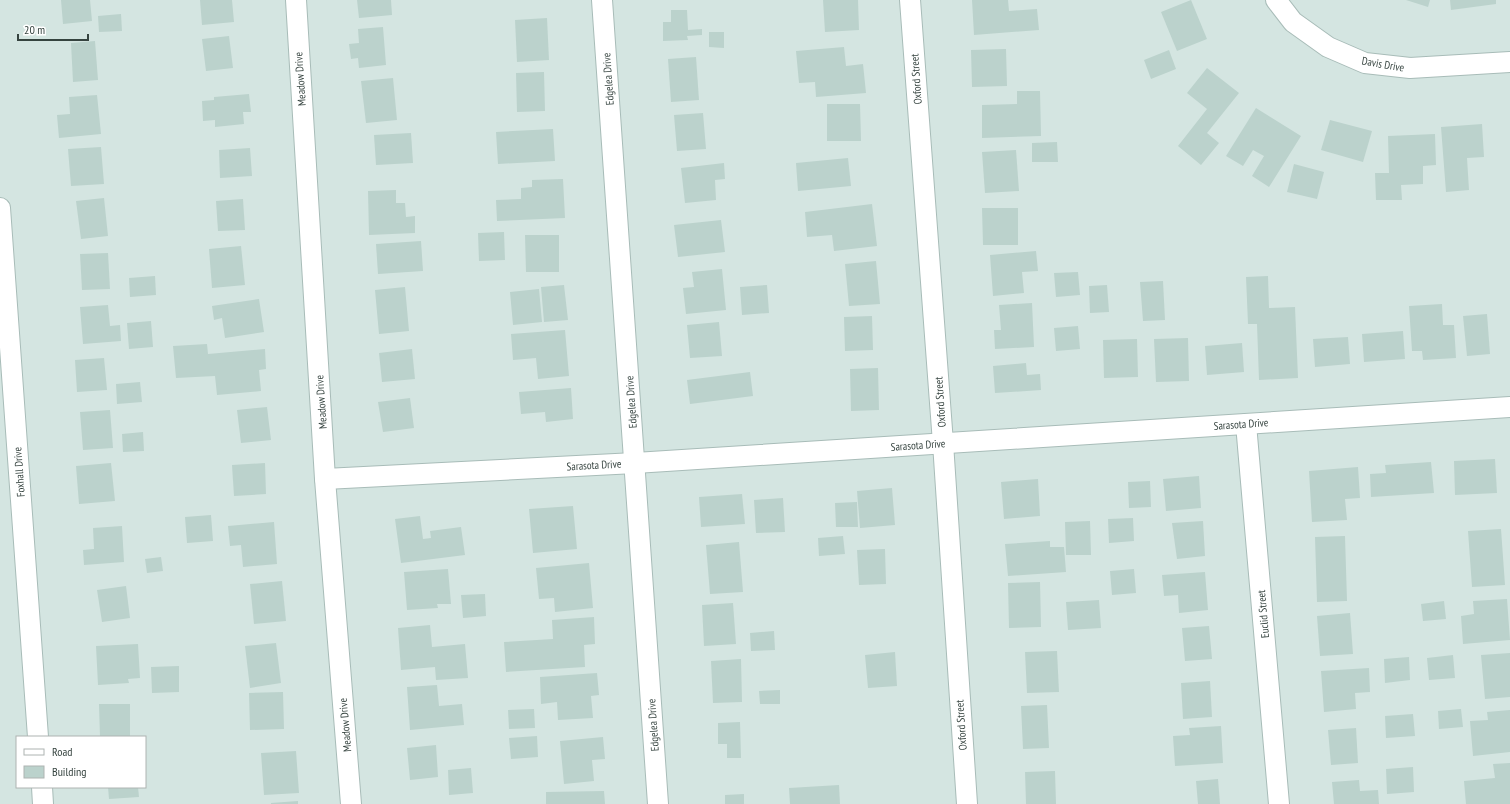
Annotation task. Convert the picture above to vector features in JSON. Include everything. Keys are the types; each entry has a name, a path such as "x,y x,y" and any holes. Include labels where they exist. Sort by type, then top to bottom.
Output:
{"street":[{"name":"Meadow Drive","path":"296,0 325,479 351,804"},
{"name":"Edgelea Drive","path":"602,0 658,804"},
{"name":"Oxford Street","path":"910,0 943,443 967,804"},
{"name":"Davis Drive","path":"1276,0 1293,22 1328,47 1365,63 1410,68 1510,62"},
{"name":"Foxhall Drive","path":"0,208 38,736"},
{"name":"Sarasota Drive","path":"325,479 635,463 1510,406"},
{"name":"Euclid Street","path":"1246,424 1279,804"},
{"path":"42,788 43,804"}],"shaded area":[{"path":"0,0 1510,0 1510,804 0,804"}],"building":[{"path":"61,0 90,0 92,21 63,24"},
{"path":"200,0 232,0 234,22 202,25"},
{"path":"357,0 391,0 392,15 359,18"},
{"path":"823,0 858,0 859,30 825,32"},
{"path":"972,0 1008,0 1009,11 1037,9 1039,30 974,35"},
{"path":"1191,0 1207,39 1177,51 1161,12"},
{"path":"1406,0 1430,0 1428,7"},
{"path":"1450,0 1496,0 1496,4 1451,10"},
{"path":"671,10 687,10 688,30 702,29 702,35 687,36 688,40 663,41 663,22 671,22"},
{"path":"121,14 122,31 99,32 98,16"},
{"path":"547,18 549,60 517,62 515,20"},
{"path":"383,27 386,65 359,68 358,58 351,59 349,44 359,43 358,29"},
{"path":"709,32 724,32 724,48 709,47"},
{"path":"229,36 233,68 206,71 202,39"},
{"path":"95,41 98,80 73,82 71,43"},
{"path":"844,47 846,66 863,64 866,93 816,97 815,82 799,83 796,51"},
{"path":"1006,49 1007,86 972,87 971,50"},
{"path":"1169,50 1176,69 1151,79 1144,60"},
{"path":"696,57 699,100 671,102 668,59"},
{"path":"1207,68 1239,93 1207,133 1219,143 1201,165 1178,146 1207,109 1187,93"},
{"path":"544,72 545,111 517,112 516,73"},
{"path":"393,78 397,120 366,123 361,81"},
{"path":"1017,91 1040,91 1041,136 982,138 982,105 1017,104"},
{"path":"249,94 251,112 243,112 244,124 215,127 215,120 203,121 202,101 214,100 214,97"},
{"path":"97,95 101,134 59,138 57,115 70,114 69,97"},
{"path":"827,104 860,104 861,141 827,141"},
{"path":"1256,108 1301,136 1269,187 1252,176 1264,156 1253,150 1243,166 1226,156"},
{"path":"703,113 706,149 677,151 674,115"},
{"path":"1330,120 1372,131 1363,162 1321,150"},
{"path":"1482,124 1484,157 1467,158 1469,190 1446,192 1441,127"},
{"path":"553,129 555,161 498,164 496,132"},
{"path":"411,133 413,163 376,165 374,135"},
{"path":"1435,134 1436,165 1423,166 1423,184 1401,185 1402,200 1376,200 1375,173 1389,173 1388,136"},
{"path":"1057,142 1058,162 1032,162 1032,143"},
{"path":"101,147 104,184 71,186 68,149"},
{"path":"250,148 252,176 220,178 219,150"},
{"path":"1016,150 1019,191 985,193 982,152"},
{"path":"848,158 851,186 798,191 796,163"},
{"path":"724,163 725,179 715,180 716,200 685,203 681,168"},
{"path":"1294,164 1324,172 1317,199 1287,192"},
{"path":"563,179 565,218 497,221 496,200 521,199 521,188 532,187 532,180"},
{"path":"396,190 396,203 405,203 406,217 415,216 415,233 369,235 368,191"},
{"path":"104,198 108,236 81,239 76,201"},
{"path":"243,199 245,230 218,231 216,201"},
{"path":"872,204 877,246 834,251 832,235 807,237 805,212"},
{"path":"982,208 1018,208 1018,245 983,245"},
{"path":"721,220 725,252 678,257 674,225"},
{"path":"504,232 505,260 479,261 478,233"},
{"path":"525,235 559,235 559,272 526,272"},
{"path":"421,241 423,271 378,274 376,244"},
{"path":"241,246 245,285 212,288 209,249"},
{"path":"1036,251 1038,271 1022,272 1024,293 993,296 990,255"},
{"path":"108,253 110,289 82,290 80,254"},
{"path":"876,261 880,304 849,306 845,264"},
{"path":"722,269 726,310 686,314 683,288 694,287 692,272"},
{"path":"1078,272 1080,295 1056,297 1054,273"},
{"path":"155,276 156,295 130,297 129,278"},
{"path":"1268,276 1269,308 1295,307 1298,378 1259,380 1257,324 1248,324 1246,277"},
{"path":"1163,281 1165,320 1143,321 1140,282"},
{"path":"564,285 568,320 544,322 541,287"},
{"path":"767,285 769,313 742,315 740,287"},
{"path":"1107,285 1109,312 1090,313 1089,286"},
{"path":"405,287 409,331 379,334 375,290"},
{"path":"539,289 542,322 513,325 510,292"},
{"path":"259,299 264,332 225,338 222,318 214,320 212,306"},
{"path":"1032,303 1034,347 995,349 994,330 1001,330 999,305"},
{"path":"1442,304 1443,325 1454,325 1456,358 1423,360 1422,351 1412,351 1409,306"},
{"path":"108,305 110,326 120,325 121,341 83,344 80,307"},
{"path":"1487,314 1490,354 1467,356 1463,316"},
{"path":"872,316 873,350 845,351 844,317"},
{"path":"151,321 153,347 129,349 127,323"},
{"path":"719,322 722,356 690,358 687,325"},
{"path":"1078,326 1080,349 1056,351 1054,328"},
{"path":"565,330 569,376 538,379 536,358 513,360 511,334"},
{"path":"1403,331 1405,359 1364,362 1362,334"},
{"path":"1348,337 1350,364 1315,367 1313,339"},
{"path":"1188,338 1189,381 1156,382 1154,339"},
{"path":"1137,339 1138,377 1104,378 1103,340"},
{"path":"1242,343 1244,372 1207,375 1205,346"},
{"path":"207,344 208,354 265,349 266,369 259,370 261,391 217,395 215,376 176,378 173,346"},
{"path":"412,349 415,379 382,382 379,353"},
{"path":"104,358 107,390 77,392 75,360"},
{"path":"1026,363 1027,375 1040,374 1041,390 995,393 993,366"},
{"path":"878,368 879,410 851,411 850,369"},
{"path":"750,372 753,396 690,404 687,380"},
{"path":"140,382 142,402 117,404 116,384"},
{"path":"571,388 573,419 546,422 545,412 521,414 519,392"},
{"path":"410,398 414,428 383,432 378,402"},
{"path":"267,407 271,440 241,443 237,410"},
{"path":"110,410 113,448 83,450 80,412"},
{"path":"143,432 144,451 123,452 122,434"},
{"path":"1495,459 1497,493 1455,495 1454,461"},
{"path":"1431,462 1434,493 1371,497 1370,474 1386,473 1385,465"},
{"path":"111,463 115,501 79,504 76,466"},
{"path":"265,463 266,494 234,496 232,465"},
{"path":"1358,467 1360,498 1345,499 1347,520 1312,522 1309,471"},
{"path":"1199,476 1201,508 1166,511 1163,479"},
{"path":"1038,479 1040,516 1004,519 1001,482"},
{"path":"1150,481 1151,507 1129,508 1128,482"},
{"path":"892,488 895,525 860,528 857,491"},
{"path":"742,494 745,524 701,527 699,497"},
{"path":"783,498 785,532 756,533 754,500"},
{"path":"857,502 858,527 836,527 835,503"},
{"path":"573,506 577,549 533,553 529,509"},
{"path":"211,515 213,541 187,543 185,517"},
{"path":"420,516 423,539 431,538 430,531 461,527 465,555 401,563 395,519"},
{"path":"1133,518 1134,541 1109,543 1108,519"},
{"path":"1090,521 1091,555 1066,555 1065,522"},
{"path":"1203,521 1205,556 1177,559 1172,523"},
{"path":"274,522 277,564 243,567 241,545 230,546 228,526"},
{"path":"122,526 124,562 84,565 83,550 94,549 93,528"},
{"path":"1501,529 1505,585 1472,587 1468,531"},
{"path":"843,536 845,554 819,556 818,538"},
{"path":"1345,536 1347,601 1317,602 1315,537"},
{"path":"1050,541 1050,547 1064,547 1066,572 1008,576 1005,544"},
{"path":"739,542 743,592 710,594 706,545"},
{"path":"885,549 886,584 859,585 857,550"},
{"path":"161,557 163,571 147,573 145,559"},
{"path":"589,563 593,608 555,612 554,598 539,599 536,568"},
{"path":"448,569 451,604 437,604 438,608 407,610 404,572"},
{"path":"1134,569 1136,593 1112,595 1110,571"},
{"path":"1205,572 1208,610 1179,613 1178,595 1164,596 1162,575"},
{"path":"282,581 286,621 254,624 250,584"},
{"path":"1040,582 1041,627 1009,628 1008,583"},
{"path":"126,586 130,618 102,622 97,590"},
{"path":"485,594 486,616 463,618 461,595"},
{"path":"1507,599 1510,640 1463,644 1461,616 1474,614 1473,601"},
{"path":"1099,600 1101,628 1068,630 1066,602"},
{"path":"1444,601 1446,619 1423,621 1421,604"},
{"path":"733,603 736,644 704,646 702,605"},
{"path":"1350,613 1353,654 1320,656 1317,616"},
{"path":"594,617 595,644 584,645 585,667 506,672 504,642 553,639 552,620"},
{"path":"430,625 432,647 465,644 468,678 436,680 435,667 401,670 398,628"},
{"path":"1209,626 1212,659 1185,661 1182,628"},
{"path":"774,631 775,650 751,651 750,633"},
{"path":"276,643 281,683 250,688 245,646"},
{"path":"138,644 140,678 128,679 129,683 98,685 96,646"},
{"path":"1057,651 1059,692 1027,693 1025,652"},
{"path":"895,652 897,686 868,688 865,655"},
{"path":"1510,653 1510,697 1485,699 1481,655"},
{"path":"1453,655 1455,678 1429,680 1427,658"},
{"path":"1409,657 1410,680 1385,683 1384,659"},
{"path":"741,659 742,702 713,703 711,661"},
{"path":"179,666 179,692 152,693 151,667"},
{"path":"1369,668 1370,692 1355,693 1356,709 1324,712 1321,671"},
{"path":"597,673 599,695 591,696 593,718 558,720 557,702 541,704 540,677"},
{"path":"1210,681 1212,717 1183,719 1181,683"},
{"path":"437,685 439,706 462,704 464,725 410,730 407,687"},
{"path":"780,690 780,704 760,704 759,691"},
{"path":"283,692 284,729 250,730 249,693"},
{"path":"99,704 130,704 130,736 100,736"},
{"path":"1047,705 1049,748 1023,749 1021,706"},
{"path":"534,709 535,728 509,729 508,710"},
{"path":"1461,709 1463,727 1439,729 1438,711"},
{"path":"1510,710 1510,752 1473,756 1470,721 1488,720 1487,712"},
{"path":"1413,714 1415,736 1386,738 1385,716"},
{"path":"740,722 741,758 727,758 727,744 718,744 718,723"},
{"path":"1221,726 1223,763 1175,766 1173,736 1190,735 1189,728"},
{"path":"1356,728 1358,763 1331,765 1328,730"},
{"path":"537,736 538,757 511,759 509,738"},
{"path":"603,737 605,759 592,760 594,781 564,784 560,741"},
{"path":"436,745 438,777 410,780 407,748"},
{"path":"296,751 299,793 264,795 261,753"},
{"path":"1510,763 1510,804 1466,804 1464,781 1495,778 1493,764"},
{"path":"1413,767 1414,792 1387,794 1386,769"},
{"path":"471,768 473,793 449,795 448,770"},
{"path":"1055,771 1056,804 1026,804 1025,772"},
{"path":"1218,779 1220,804 1198,804 1196,781"},
{"path":"1359,780 1360,791 1378,790 1379,804 1334,804 1332,782"},
{"path":"839,785 840,804 790,804 789,788"},
{"path":"108,788 138,788 139,797 109,799"},
{"path":"604,791 605,804 546,804 546,792"},
{"path":"744,794 744,804 725,804 725,795"},
{"path":"298,801 298,804 271,804 271,803"}]}
